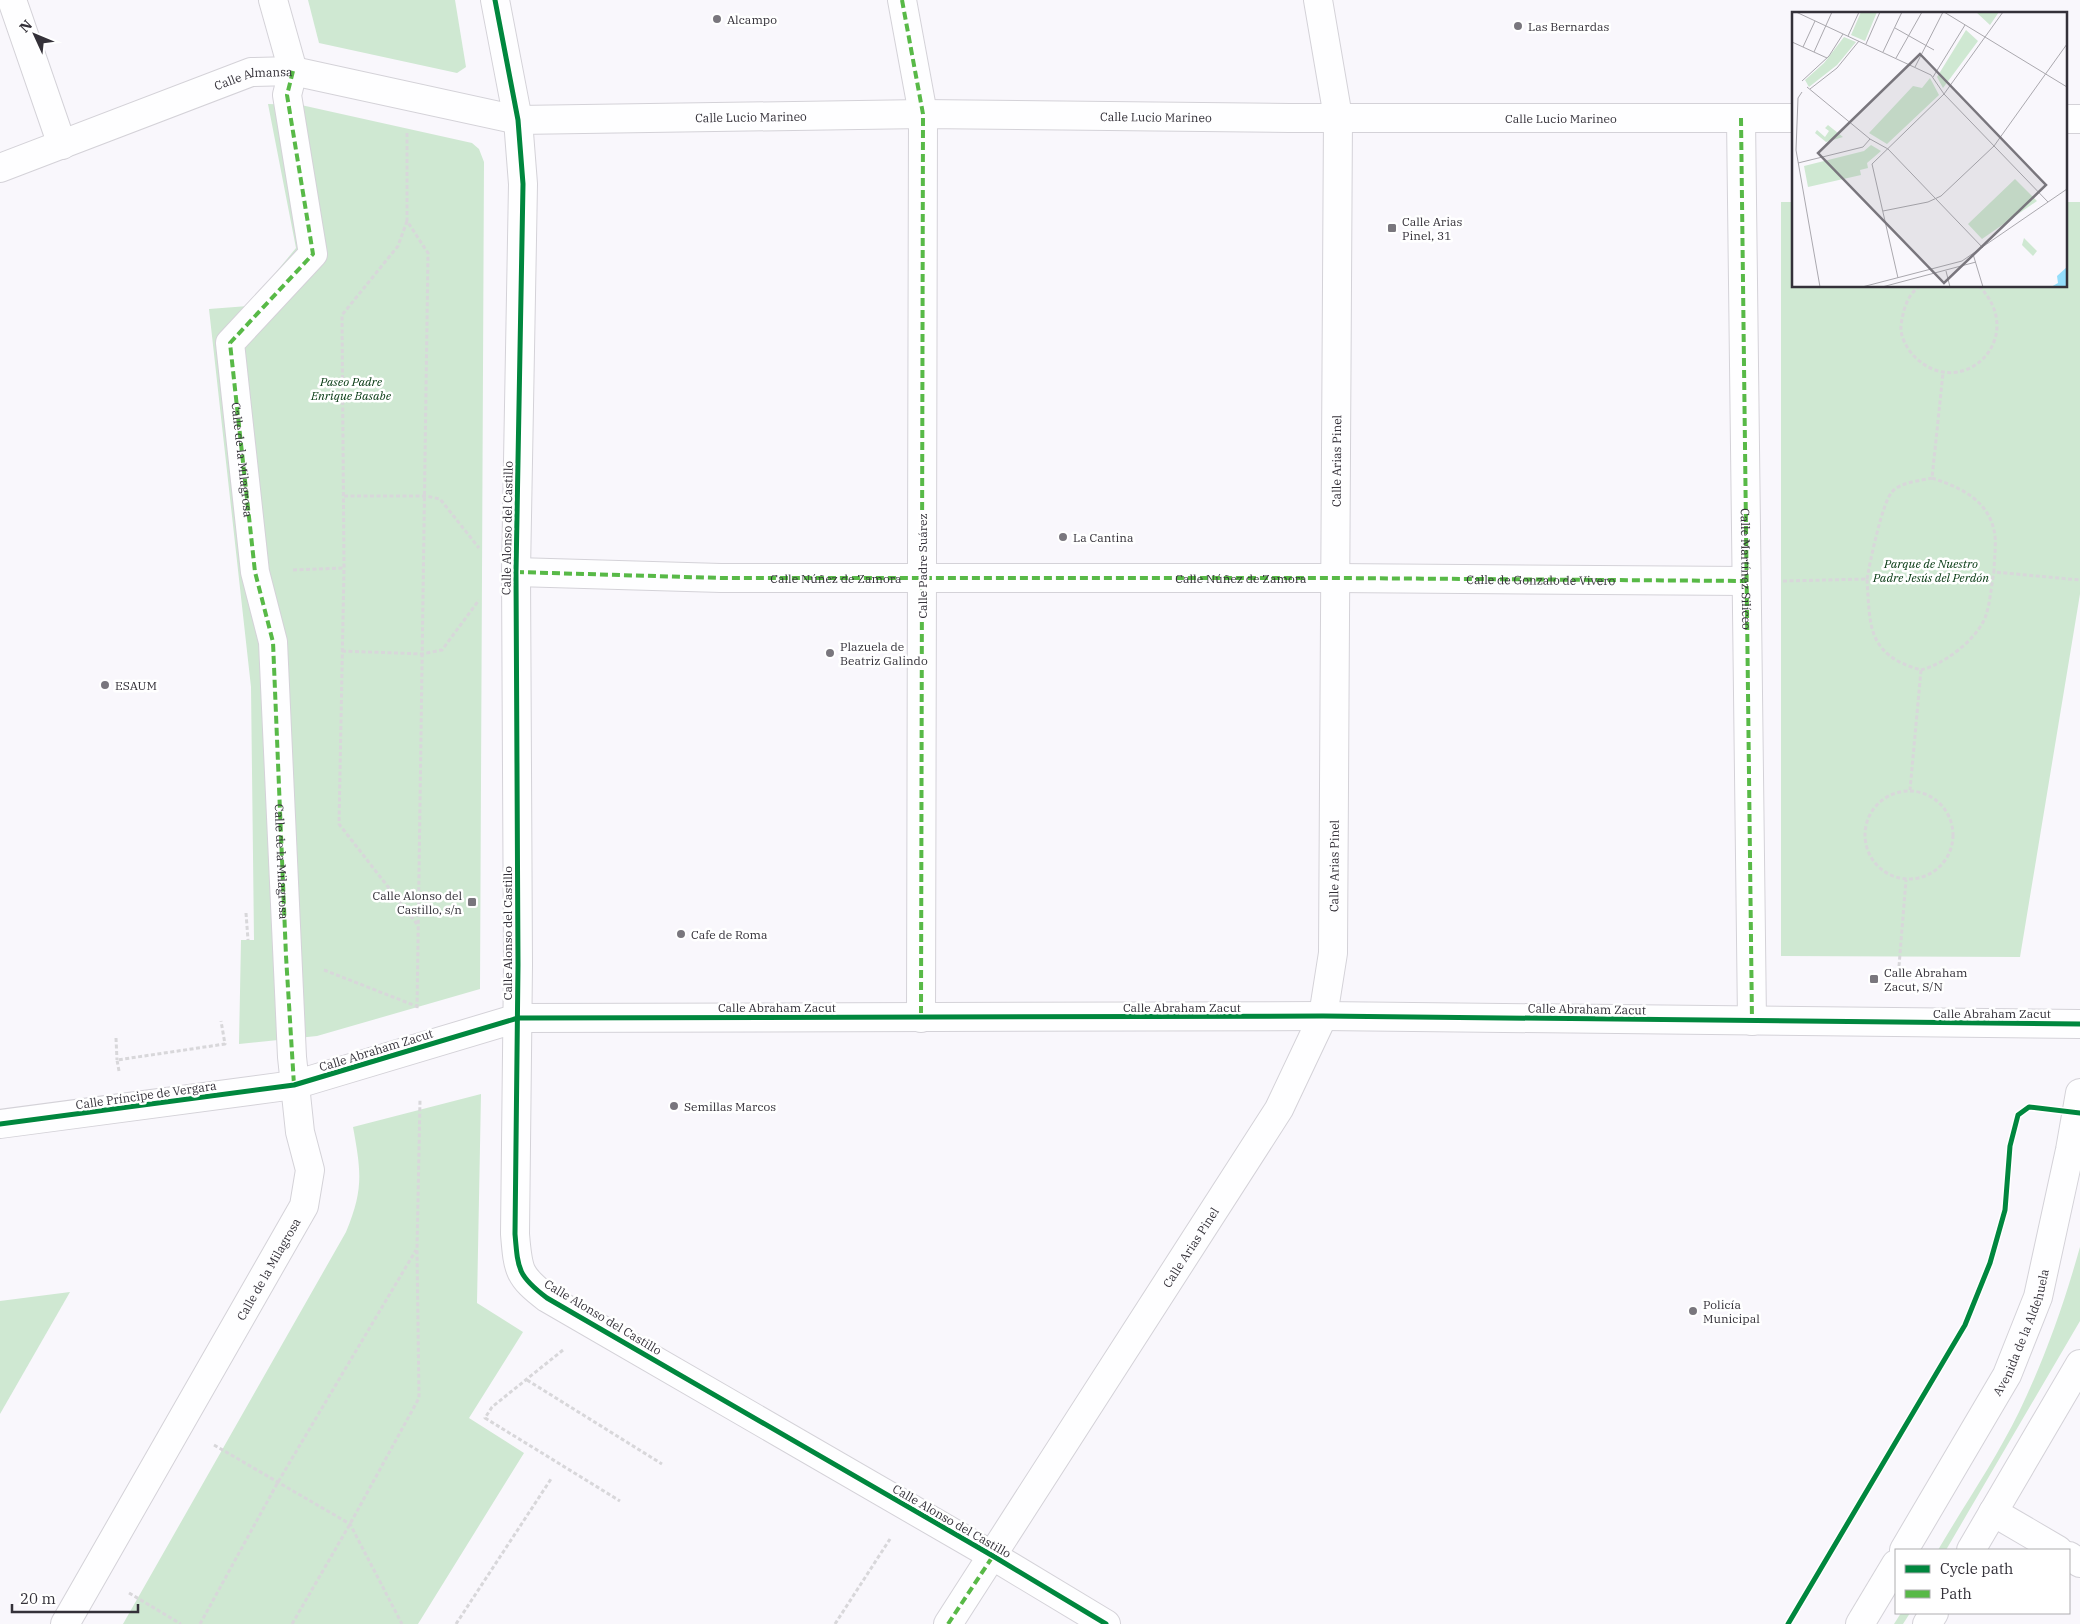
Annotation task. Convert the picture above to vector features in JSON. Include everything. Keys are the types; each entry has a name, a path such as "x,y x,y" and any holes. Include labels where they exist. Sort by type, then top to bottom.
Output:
{"street":[{"path":"12,0 62,145"},
{"path":"273,0 293,71"},
{"name":"Calle Alonso del Castillo","path":"495,0 518,120 523,184 516,572 518,1018 515,1234 518,1267 528,1284 547,1298 993,1556 1106,1624"},
{"name":"Calle Padre Suárez","path":"902,0 923,114 921,1018"},
{"name":"Calle Arias Pinel","path":"948,1624 1279,1109 1323,1016 1333,953 1338,117 1318,0"},
{"name":"Calle Almansa","path":"0,168 251,72 293,71 518,120"},
{"name":"Calle de la Milagrosa","path":"65,1624 304,1206 310,1170 300,1132 294,1085 286,956 273,642 255,572 230,343 313,254 287,95 293,71"},
{"name":"Calle Lucio Marineo","path":"518,120 923,114 1792,118"},
{"name":"Calle Martínez Silíceo","path":"1740,118 1752,1021"},
{"name":"Calle Núñez de Zamora","path":"516,572 721,578 1335,578"},
{"name":"Calle de Gonzalo de Vivero","path":"1335,578 1746,581"},
{"name":"Calle Abraham Zacut","path":"294,1085 518,1018 1323,1016 2080,1024"},
{"name":"Calle Príncipe de Vergara","path":"0,1124 294,1085"},
{"name":"Avenida de la Aldehuela","path":"1905,1549 2007,1375 2038,1297 2075,1152 2080,1092"},
{"path":"1972,1549 2080,1364"},
{"path":"1993,1512 2056,1549"},
{"path":"1860,1624 1895,1566"}],"path":[{"path":"406,128 407,221 398,246 342,316 344,568 339,824 417,925"},
{"path":"407,221 428,252 426,496 417,925 416,1006 418,1016"},
{"path":"1918,288 1903,308 1901,330 1908,350 1923,365 1943,373 1965,371 1978,363 1984,359 1996,340 1998,318 1991,298 1981,288"},
{"path":"1932,478 1943,373"},
{"path":"1932,478 1970,494 1987,510 1995,531 1994,572 1985,618 1969,639 1950,658 1937,666 1921,670 1902,665 1878,644 1870,629 1867,579 1878,531 1892,492 1905,485 1932,478"},
{"path":"344,496 426,496 440,499 485,555"},
{"path":"293,570 344,568"},
{"path":"1994,572 2080,580"},
{"path":"1746,581 1867,579"},
{"path":"342,651 422,654 442,650 485,593"},
{"path":"1910,790 1921,670"},
{"path":"1910,790 1932,797 1948,814 1954,836 1946,859 1929,875 1906,880 1881,871 1865,848 1866,819 1883,798 1910,790"},
{"path":"1899,966 1906,880"},
{"path":"246,913 248,946 286,956 416,1006"},
{"path":"117,1060 225,1044 221,1021"},
{"path":"116,1038 119,1076"},
{"path":"292,1624 350,1524 419,1398 417,1250 420,1100"},
{"path":"200,1624 278,1482 417,1250"},
{"path":"566,1346 492,1407 485,1418 620,1501"},
{"path":"527,1380 662,1464"},
{"path":"214,1445 350,1524 402,1624"},
{"path":"456,1624 551,1479"},
{"path":"835,1624 891,1536"},
{"path":"129,1593 181,1624"}],"green space":[{"path":"308,0 455,0 466,67 457,73 319,43"},
{"name":"Paseo Padre Enrique Basabe","path":"268,104 301,105 472,143 479,149 484,162 480,989 317,1036 239,1044 241,940 254,940 251,687 209,309 248,306 296,248"},
{"name":"Parque de Nuestro Padre Jesús del Perdón","path":"1781,202 1792,202 1792,288 2068,288 2068,202 2080,202 2080,594 2020,957 1781,956"},
{"path":"481,1094 477,1303 523,1332 469,1418 524,1453 418,1624 123,1624 346,1232 356,1204 359,1180 358,1156 353,1127"},
{"path":"2080,1247 2080,1321 1947,1549 1939,1549 2019,1412 2053,1331"},
{"path":"70,1292 0,1414 0,1301"},
{"path":"1900,1614 1909,1614 1903,1624 1894,1624"}],"marked path":[{"path":"902,0 923,114 921,1018"},
{"path":"293,71 287,95 313,254 230,343 255,572 273,642 286,956 294,1085"},
{"path":"1741,118 1752,1021"},
{"path":"516,572 721,578 1335,578 1746,581"},
{"path":"948,1624 993,1556"}],"cycle path":[{"path":"495,0 518,120 523,184 516,572 518,965 515,1234 517,1256 521,1271 530,1284 547,1298 993,1556 1106,1624"},
{"path":"0,1124 294,1085 518,1018 1323,1016 2080,1024"},
{"path":"1788,1624 1965,1325 1990,1263 2005,1210 2010,1146 2018,1115 2029,1107 2080,1113"}],"place":[{"name":"Alcampo","path":"717,19"},
{"name":"Las Bernardas","path":"1518,26"},
{"name":"Calle Arias Pinel, 31","path":"1392,228"},
{"name":"La Cantina","path":"1063,537"},
{"name":"Plazuela de Beatriz Galindo","path":"830,653"},
{"name":"ESAUM","path":"105,685"},
{"name":"Calle Alonso del Castillo, s/n","path":"472,902"},
{"name":"Cafe de Roma","path":"681,934"},
{"name":"Calle Abraham Zacut, S/N","path":"1874,979"},
{"name":"Semillas Marcos","path":"674,1106"},
{"name":"Policía Municipal","path":"1693,1311"}]}
